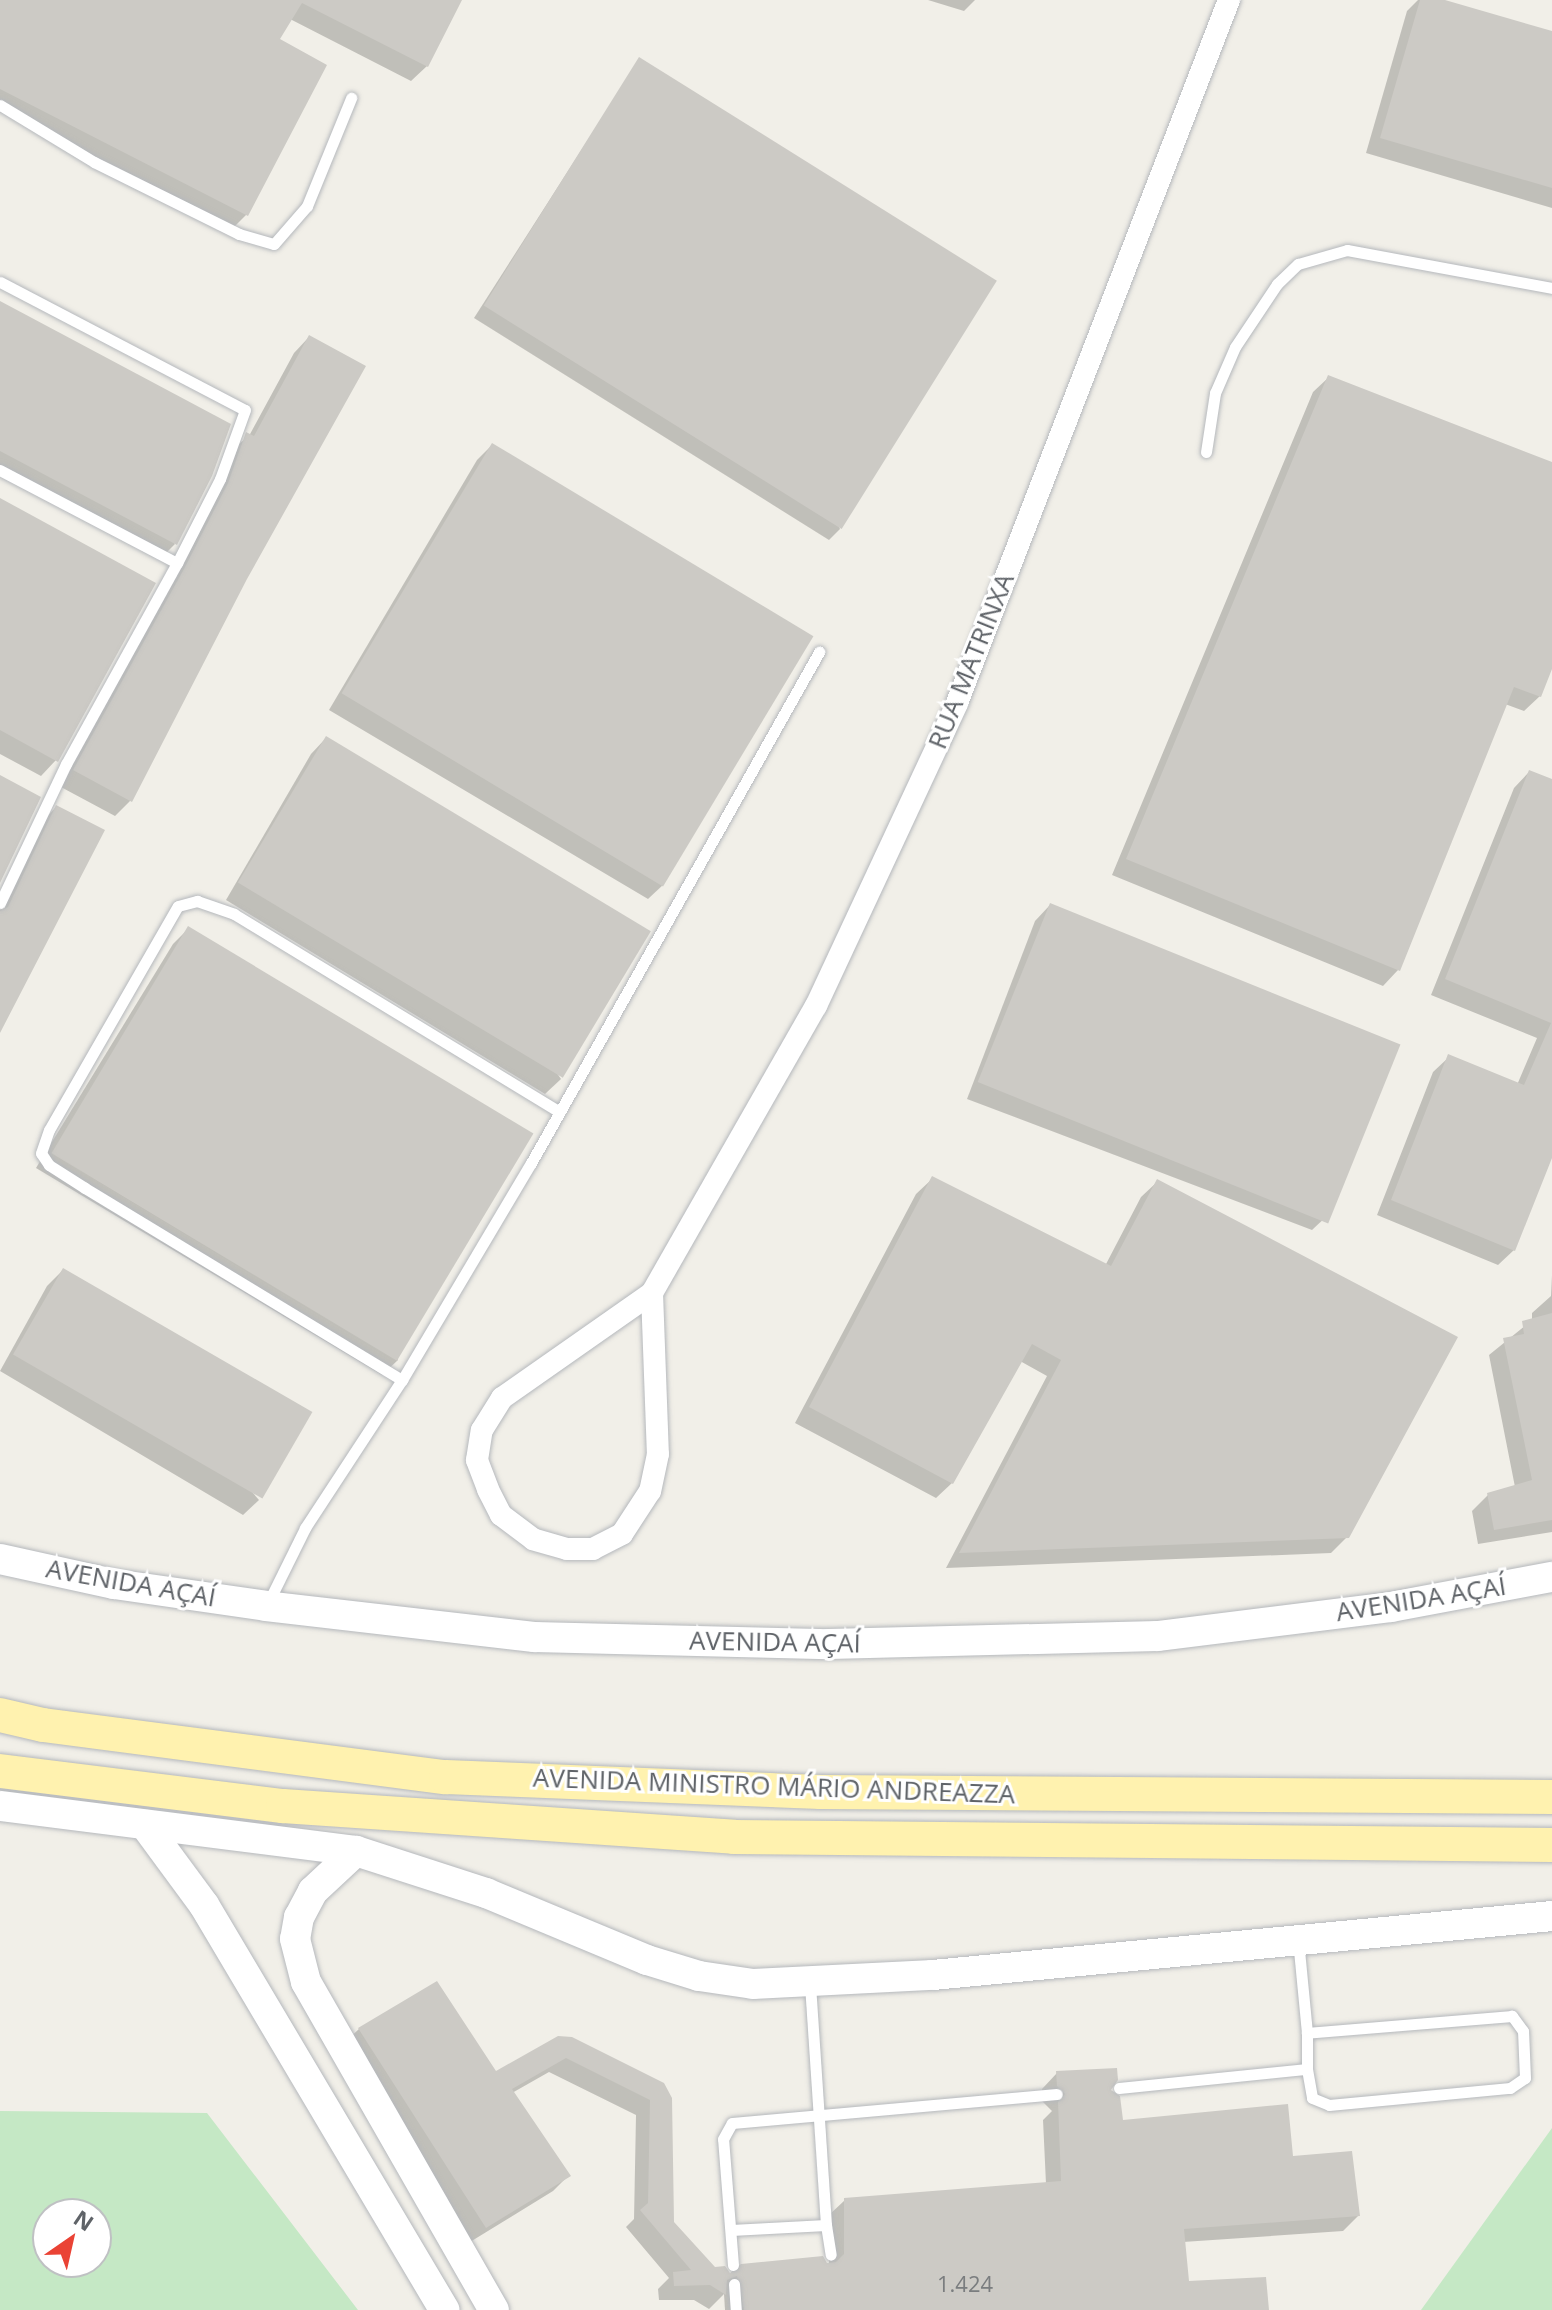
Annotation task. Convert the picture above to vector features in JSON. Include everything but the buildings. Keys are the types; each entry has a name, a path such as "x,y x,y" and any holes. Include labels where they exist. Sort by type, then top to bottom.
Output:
{"main road":[{"name":"AVENIDA MINISTRO MÁRIO ANDREAZZA","path":"0,1715 43,1725 446,1777 821,1792 1552,1797"},
{"path":"0,1732 43,1725"},
{"name":"AVENIDA MINISTRO MÁRIO ANDREAZZA","path":"0,1771 283,1806 734,1837 1552,1845"},
{"path":"1508,1845 1552,1867"}],"street":[{"name":"RUA MATRINXA","path":"652,1293 658,1454 650,1491 622,1534 593,1549 567,1549 533,1539 501,1515 488,1489 477,1460 482,1430 502,1398 652,1293 816,1006 957,703 1229,0"},
{"name":"AVENIDA AÇAÍ","path":"0,1559 114,1584 266,1606 534,1637 829,1644 1158,1636 1391,1607 1552,1577"},
{"path":"0,1806 356,1851 486,1893 699,1976 753,1984 933,1975 1552,1916"},
{"path":"145,1825 204,1905 438,2300 473,2266"},
{"path":"356,1851 313,1891 299,1917 295,1939 306,1982 495,2307"},
{"path":"257,1996 306,1982"}],"lane":[{"path":"0,105 94,162 239,234 274,244 307,206 351,98"},
{"path":"1206,452 1215,393 1235,347 1277,284 1298,264 1347,250 1552,288"},
{"path":"0,282 245,410 220,479 66,764 0,903"},
{"path":"0,470 177,563"},
{"path":"266,1606 305,1528 402,1380 560,1112 819,652"},
{"path":"402,1380 85,1188 49,1165 41,1153 49,1130 178,906 197,901 234,914 560,1112"},
{"path":"1298,1940 1307,2033 1307,2069 1312,2098 1329,2105 1510,2088 1519,2085 1527,2069 1523,2031 1512,2016 1307,2033"},
{"path":"810,1981 826,2225 831,2255"},
{"path":"1119,2088 1307,2069"},
{"path":"733,2265 725,2130 741,2120 1057,2094"},
{"path":"731,2230 826,2225"},
{"path":"734,2284 736,2310"}],"green space":[{"path":"0,2111 207,2113 358,2310 0,2310"},
{"path":"1552,2128 1552,2310 1421,2310"}]}
